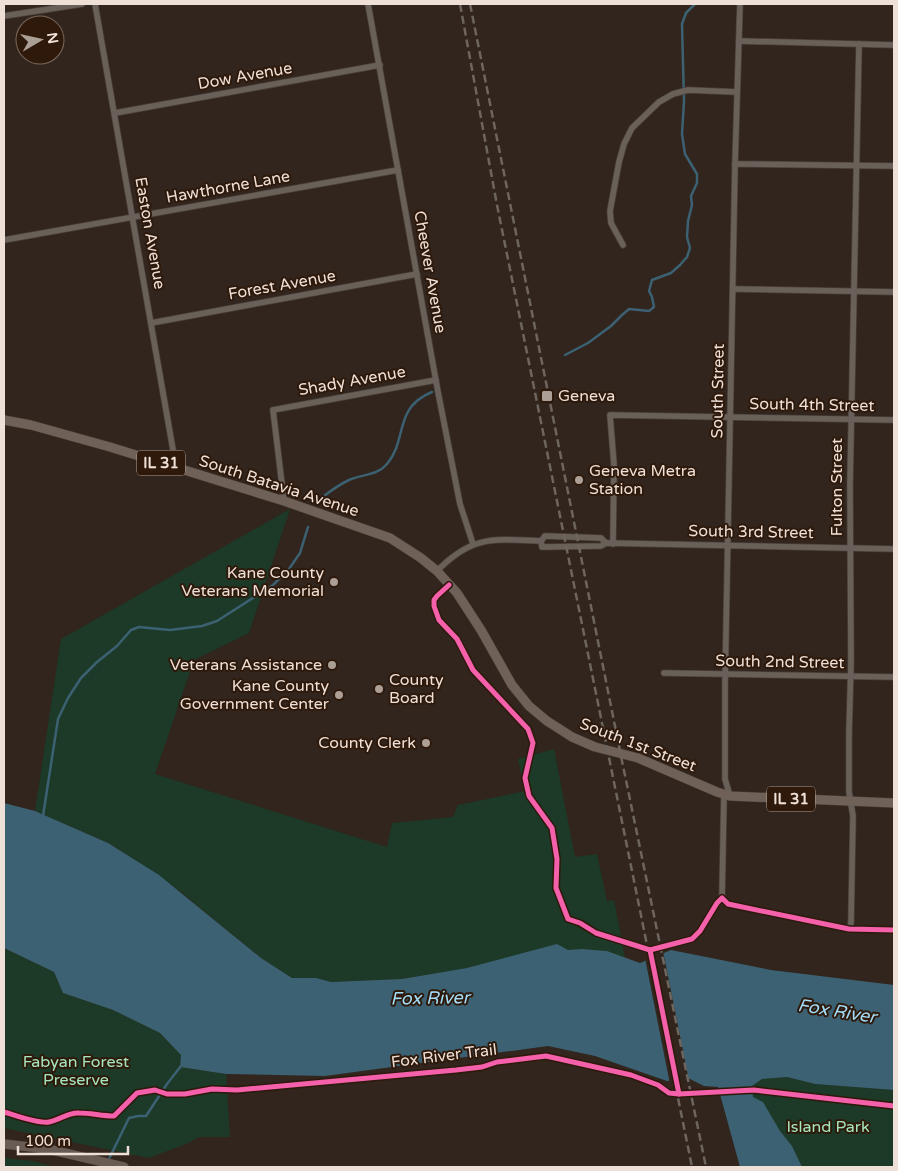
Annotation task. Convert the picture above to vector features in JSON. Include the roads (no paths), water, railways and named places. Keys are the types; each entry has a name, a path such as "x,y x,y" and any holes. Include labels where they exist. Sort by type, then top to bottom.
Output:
{"main road":[{"name":"South Batavia Avenue","path":"4,420 76,437 176,467 390,538 421,558 437,572 464,602 481,630"},
{"name":"South 1st Street","path":"481,630 512,685 529,706 555,727 572,737 596,747 638,758 723,794 894,803"},
{"path":"4,1144 48,1149 124,1167"}],"street":[{"path":"4,16 82,4"},
{"name":"Easton Avenue","path":"95,4 176,467"},
{"name":"Cheever Avenue","path":"368,4 460,504 473,544"},
{"name":"South Street","path":"740,4 735,164 722,898 728,904 849,929"},
{"path":"739,42 894,45"},
{"name":"Fulton Street","path":"849,929 851,923 854,816 850,792 849,733 851,420 859,44"},
{"name":"Dow Avenue","path":"115,113 380,65"},
{"path":"623,245 612,223 610,211 619,162 624,144 632,128 664,98 672,94 688,90 737,92"},
{"path":"735,164 894,166"},
{"name":"Hawthorne Lane","path":"4,240 398,170"},
{"name":"Forest Avenue","path":"151,323 417,274"},
{"path":"733,289 894,292"},
{"name":"Shady Avenue","path":"284,502 273,410 436,380"},
{"name":"South 4th Street","path":"613,544 614,465 610,415 894,420"},
{"name":"South 3rd Street","path":"540,541 544,536 557,536 601,538 606,543 613,544 894,550"},
{"name":"South 3rd Street","path":"437,572 450,558 473,544 493,539 540,541"},
{"name":"South 3rd Street","path":"540,541 542,547 601,546 606,543"},
{"name":"South 2nd Street","path":"664,673 894,677"},
{"path":"723,794 725,779"},
{"path":"849,929 894,930"}],"water":[{"name":"Fox River","path":"4,803 35,811 108,843 159,875 261,958 292,978 316,978 331,982 402,979 467,968 557,944 568,950 607,951 640,963 671,950 771,970 894,985 894,1090 815,1084 787,1077 762,1079 752,1086 753,1097 763,1102 780,1131 792,1146 802,1167 740,1167 718,1087 704,1086 690,1079 667,1081 595,1056 548,1046 325,1076 226,1074 180,1067 181,1055 160,1033 113,1010 63,993 54,972 4,948"}],"waterway":[{"path":"565,355 588,343 611,326 629,309 649,311 654,307 649,291 652,280 671,273 687,257 690,248 687,237 692,205 691,196 697,183 697,174 685,154 682,134 684,101 682,24 686,13 695,4"},
{"path":"320,499 345,482 374,473 383,468 393,454 406,415 411,406 432,392"},
{"path":"43,816 58,719 68,698 81,678 117,646 131,630 139,627 170,630 202,626 217,621 273,585 289,569 300,553 308,527"},
{"path":"105,1167 129,1118 146,1116 181,1066"}],"railway":[{"path":"460,4 497,205 692,1167"},
{"path":"470,4 622,761 706,1167"}],"place":[{"name":"Geneva","path":"547,396"},
{"name":"Geneva Metra Station","path":"579,480"},
{"name":"Kane County Veterans Memorial","path":"334,582"},
{"name":"Veterans Assistance","path":"332,665"},
{"name":"County Board","path":"379,689"},
{"name":"Kane County Government Center","path":"339,695"},
{"name":"County Clerk","path":"426,743"}],"park label":[{"name":"Fabyan Forest Preserve","path":"76,1071"},
{"name":"Island Park","path":"828,1127"}]}
